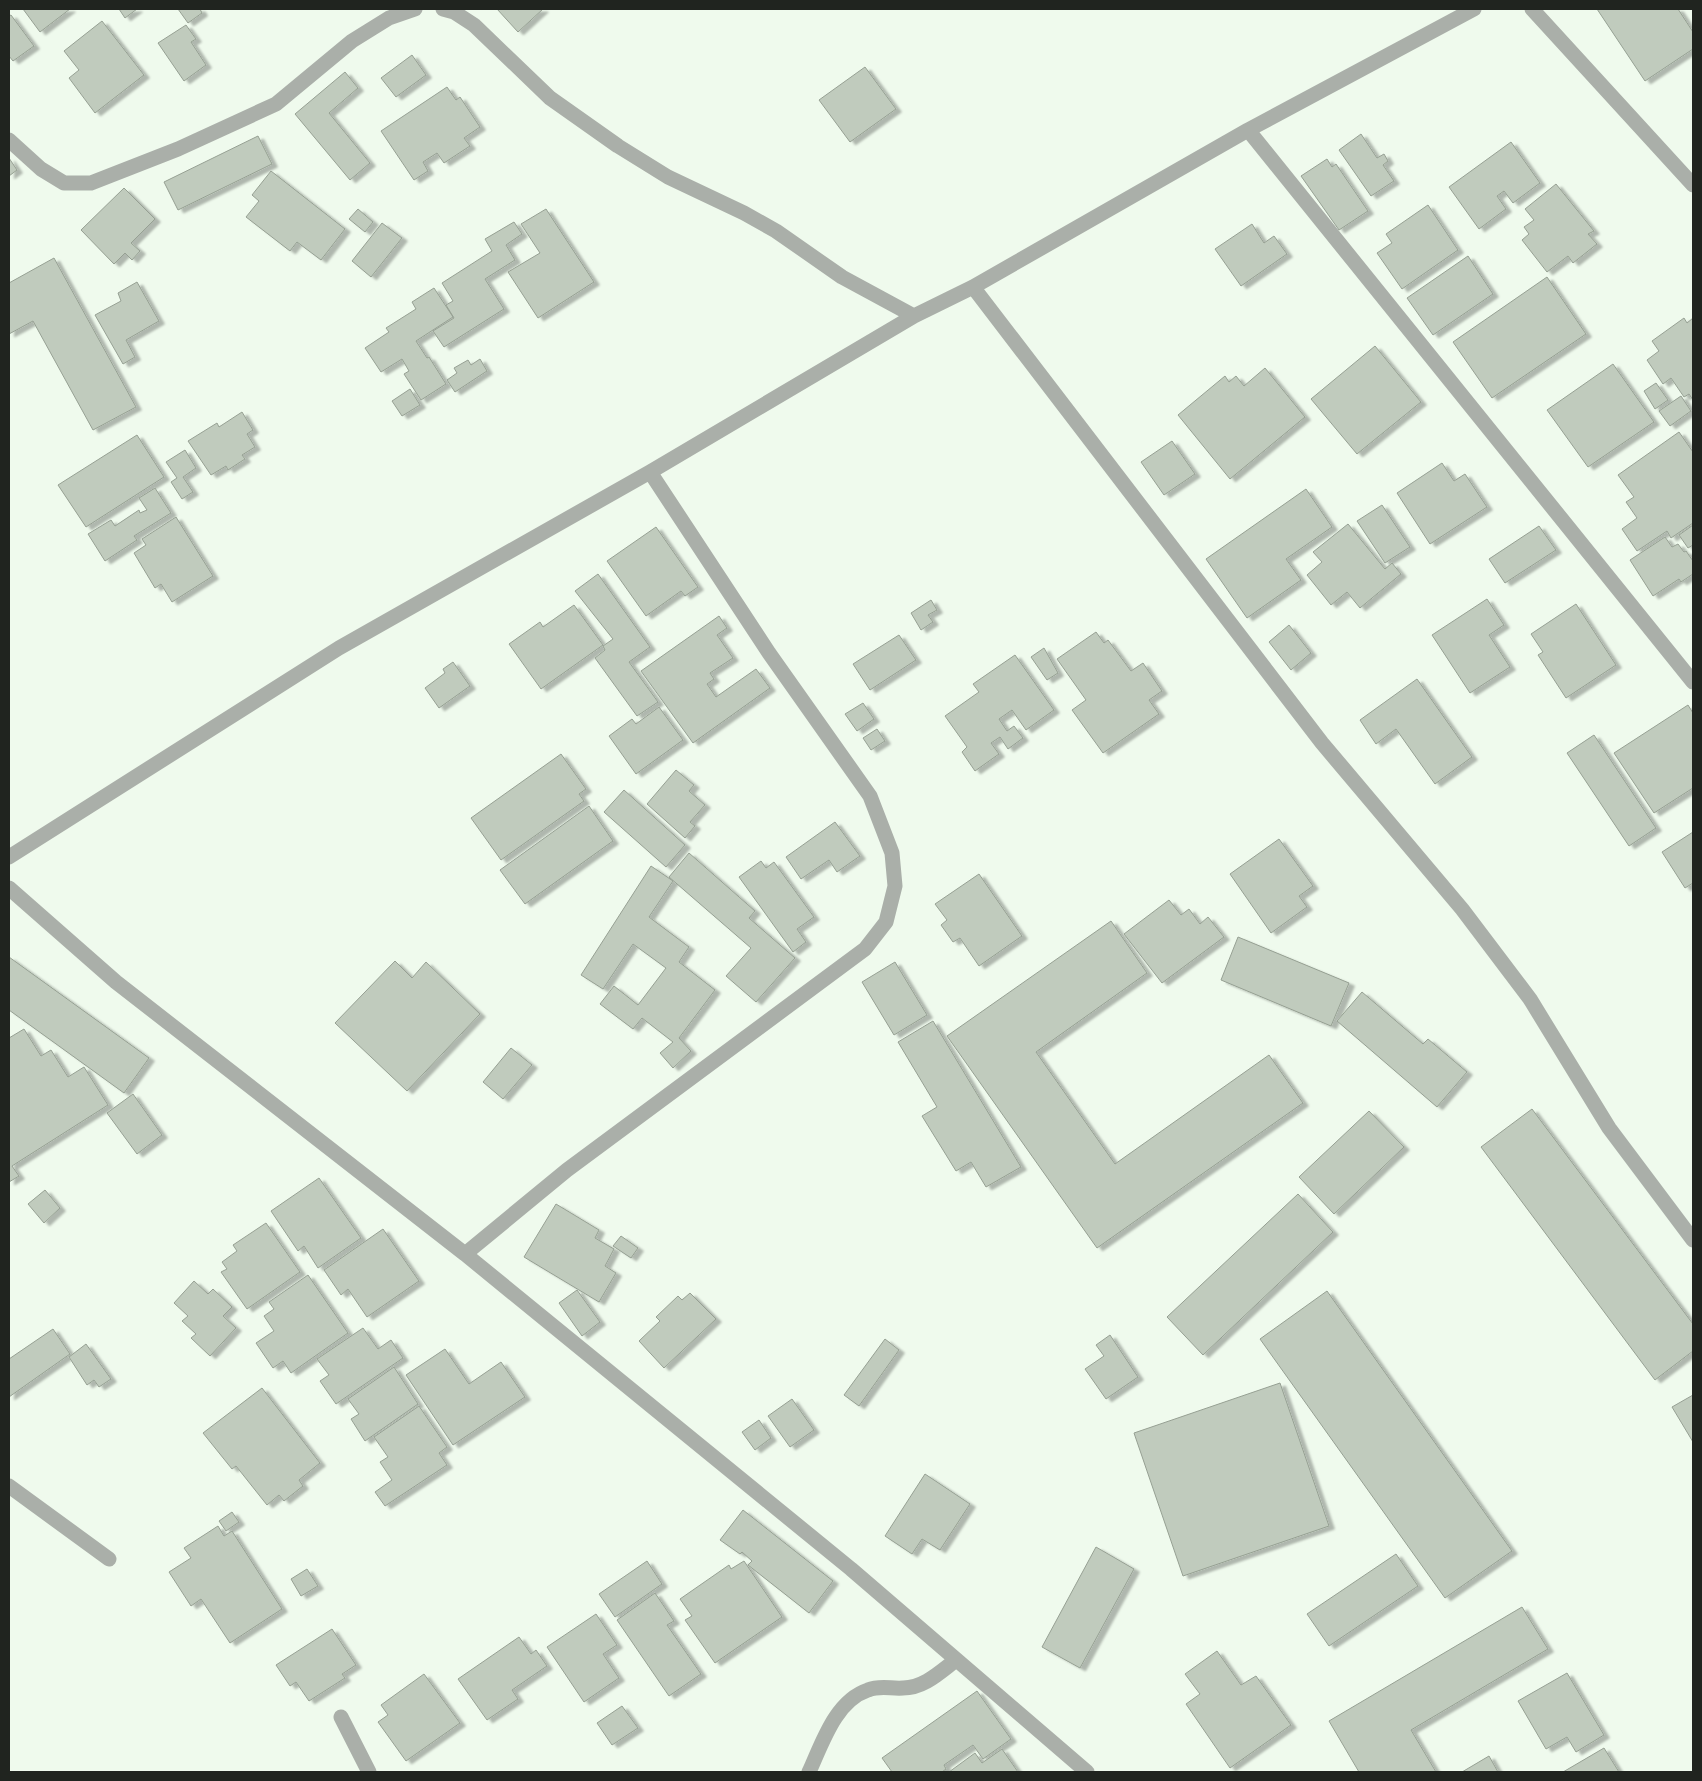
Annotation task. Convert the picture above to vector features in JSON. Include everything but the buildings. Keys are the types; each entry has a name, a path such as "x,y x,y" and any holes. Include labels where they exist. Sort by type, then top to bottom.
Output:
{"street":[{"path":"9,140 41,169 64,183 91,183 178,149 276,104 352,41 389,18 415,9"},
{"path":"443,9 454,12 474,25 550,98 618,146 668,177 768,226 842,277 914,316"},
{"path":"9,857 339,648 650,472 914,316 973,287 1248,130 1474,9"},
{"path":"1532,9 1693,186"},
{"path":"1248,130 1693,682"},
{"path":"973,287 1322,743 1462,909 1530,1000 1609,1128 1693,1240"},
{"path":"465,1254 567,1170 865,949 886,922 895,886 892,853 870,796 769,653 650,472"},
{"path":"9,888 116,982 465,1254 851,1569 1087,1772"},
{"path":"9,1486 109,1559"},
{"path":"809,1772 831,1725 845,1706 867,1690 886,1686 903,1688 923,1684 956,1660"},
{"path":"341,1717 369,1772"}]}
